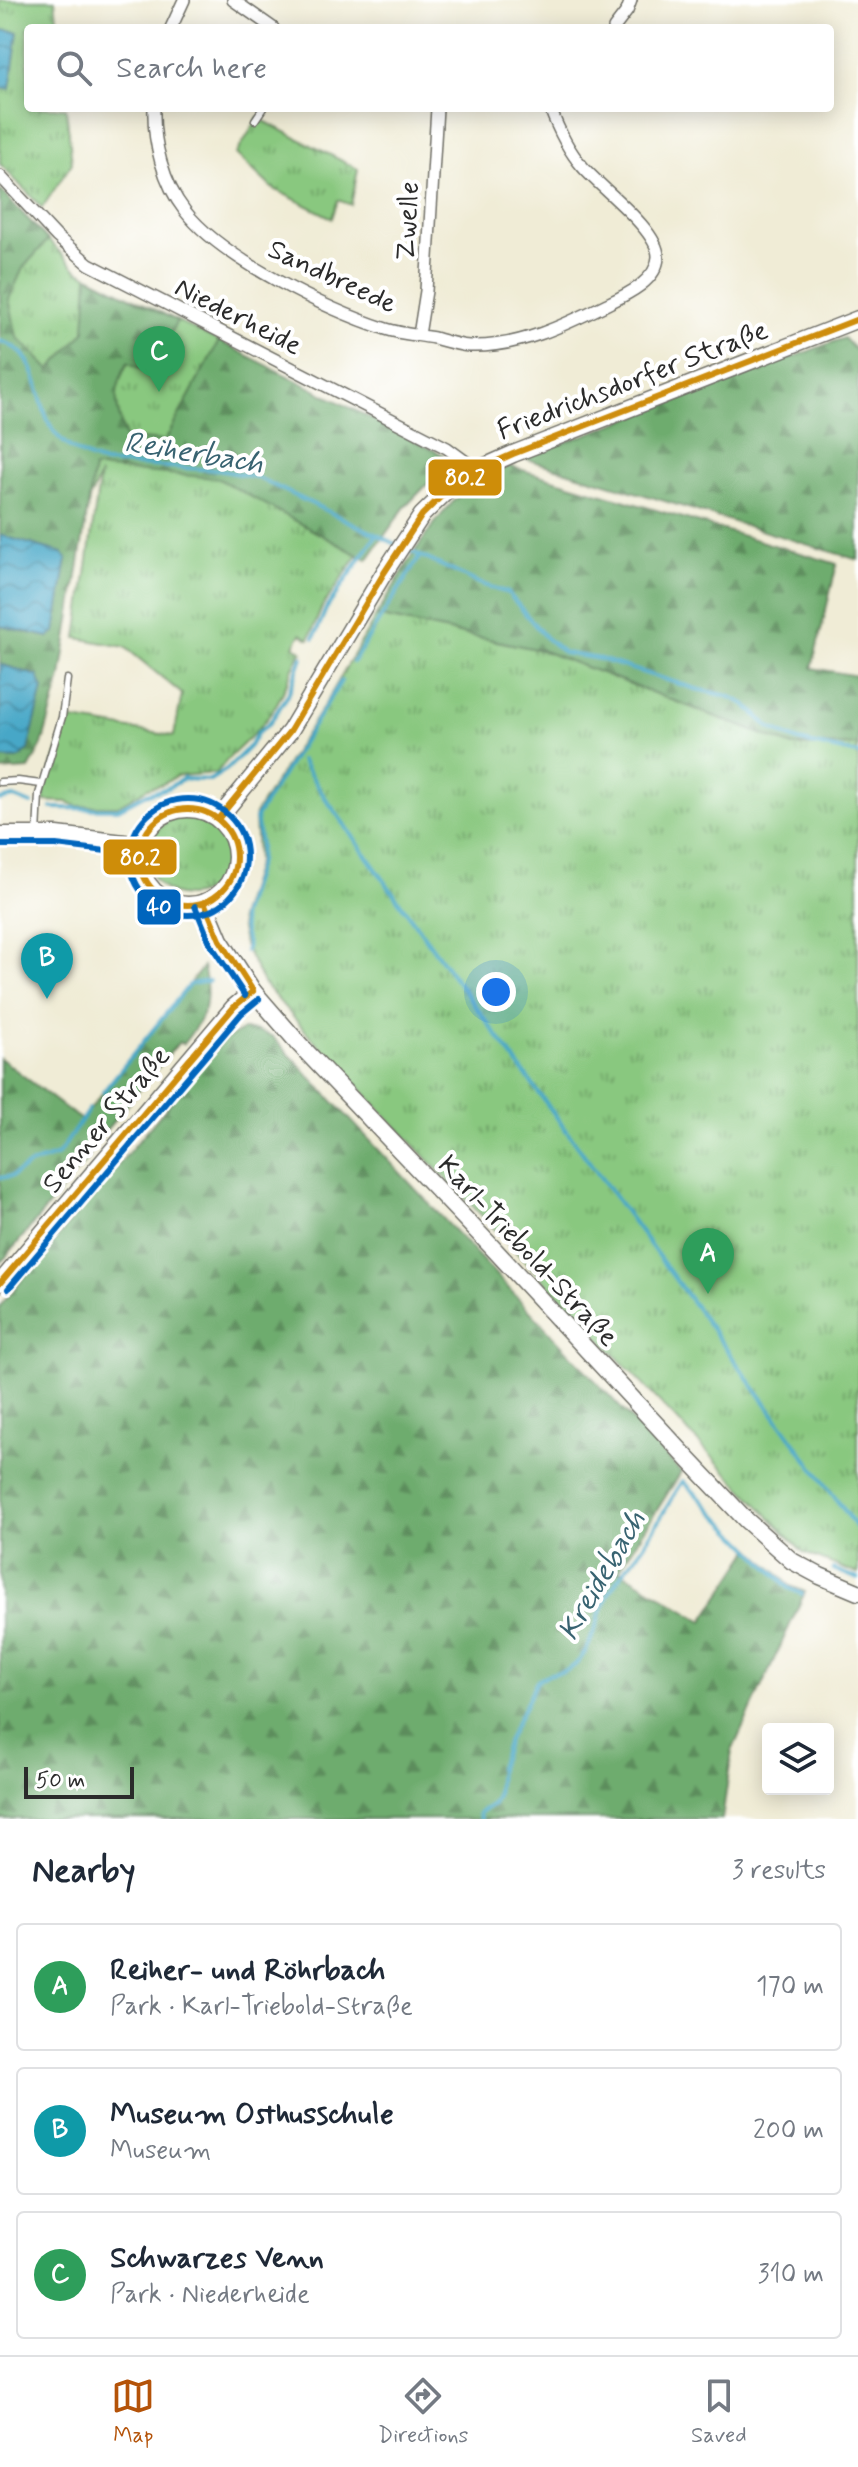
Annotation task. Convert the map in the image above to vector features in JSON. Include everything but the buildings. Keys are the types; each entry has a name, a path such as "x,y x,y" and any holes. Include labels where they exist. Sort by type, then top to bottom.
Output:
{"street":[{"path":"173,24 184,0"},
{"path":"233,0 267,24"},
{"path":"617,24 631,0"},
{"name":"Sandbreede","path":"154,112 156,144 163,167 184,210 205,232 279,281 331,308 389,330 470,346 511,342 542,333 618,299 648,280 655,269 658,256 655,243 580,164 557,128 551,112"},
{"name":"Zwelle","path":"419,335 426,291 437,112"},
{"name":"Niederheide","path":"0,176 57,237 89,264 447,448 477,470"},
{"name":"Friedrichsdorfer Straße","path":"218,819 290,731 395,555 422,515 439,497 477,470 526,448 858,319"},
{"path":"190,808 218,819 229,831 235,848 235,868 226,886 204,902 179,904 165,899 152,889 139,861 141,845 149,828 161,816 190,808"},
{"path":"0,835 37,834 141,845"},
{"name":"Karl-Triebold-Straße","path":"204,902 220,940 253,991 300,1045 746,1520 792,1561 858,1592"},
{"name":"Senner Straße","path":"0,1283 234,1007 253,991"}],"lane":[{"path":"255,120 260,112"},
{"path":"37,834 41,784 62,717 67,679"},
{"path":"0,782 41,784"}],"green space":[{"path":"0,0 55,0 58,24 24,24 24,112 66,112 72,163 42,208 0,164"},
{"path":"258,118 358,169 351,205 338,200 332,218 272,188 236,154"},
{"path":"0,190 77,270 443,455 447,464 404,508 367,560 358,555 322,607 309,639 301,634 294,646 302,651 271,713 216,773 177,776 148,788 118,806 77,806 67,802 44,801 45,788 68,719 174,736 182,694 125,647 77,638 100,474 92,494 74,516 0,505"},
{"path":"0,190 48,240 23,268 9,299 17,337 50,370 85,331 88,276 177,321 150,374 128,362 123,373 117,400 125,438 165,441 219,341 443,455 447,464 404,508 367,560 217,478 94,468 61,677 42,745 29,769 0,771 0,758 17,759 38,676 0,664 0,626 48,637 11,539 0,535"},
{"path":"844,338 858,353 858,560 523,458"},
{"path":"509,466 837,564 812,668 858,676 858,745 793,746 541,650 376,616 417,549 453,502 476,483"},
{"path":"376,616 541,650 793,746 858,745 858,1574 804,1553 263,983 244,945 239,918 257,862 255,814"},
{"path":"187,816 202,819 215,828 224,841 227,856 224,871 215,884 202,893 187,896 172,893 159,884 150,871 147,856 150,841 159,828 172,819"},
{"path":"203,967 206,1000 197,1025 183,1044 179,1042 87,1153 90,1156 0,1264 0,1058 81,1120"},
{"path":"242,1030 272,1036 681,1472 619,1570 703,1621 751,1548 790,1586 805,1592 732,1751 722,1819 0,1819 0,1306 222,1041"}],"water":[{"path":"0,30 18,32 10,89 0,88"},
{"path":"0,535 62,553 67,559 55,632 48,637 0,626"},
{"path":"0,664 38,676 43,689 28,750 16,758 0,758"}],"waterway":[{"name":"Reiherbach","path":"0,341 15,347 25,357 56,434 84,455 104,463 218,470 256,477 398,545"},
{"path":"314,638 326,609 376,536"},
{"name":"Reiherbach","path":"406,549 481,584 508,593 545,637 564,653 600,659 728,696 745,704 770,728 798,741 858,754"},
{"path":"353,662 420,556"},
{"path":"52,808 118,809 183,779 210,780 227,769 250,746 258,732 269,724 288,695 302,657"},
{"path":"245,951 247,945 241,917 259,861 256,817 341,681"},
{"path":"301,760 421,932 858,1529"},
{"path":"0,800 14,797 31,804"},
{"path":"103,1092 190,984 209,981"},
{"path":"0,1178 12,1176 29,1165 58,1155 89,1109"},
{"name":"Kreidebach","path":"480,1819 479,1813 493,1804 497,1796 499,1768 508,1740 537,1681 571,1668 582,1657 611,1590 640,1551 683,1481 789,1588 802,1594"},
{"name":"Kreidebach","path":"833,1569 858,1579"}],"transit line":[{"name":"80.2","path":"218,819 290,731 422,515 453,485 513,454 858,319"},
{"name":"40","path":"188,799 210,803 229,816 242,835 246,857 242,879 229,898 210,911 188,915 166,911 147,898 134,879 130,857 134,835 147,816 166,803 188,799"},
{"name":"80.2","path":"188,809 206,813 222,823 232,839 236,857 232,875 222,891 206,901 188,905 170,901 154,891 144,875 140,857 144,839 154,823 170,813 188,809"},
{"name":"40","path":"0,845 56,845 140,855"},
{"name":"80.2","path":"204,902 220,940 253,991"},
{"name":"40","path":"195,906 211,945 245,996"},
{"name":"80.2","path":"0,1283 234,1007 253,991"},
{"name":"40","path":"8,1289 241,1014 259,999"}],"place":[{"name":"Schwarzes Venn","path":"159,392"},
{"name":"Museum Osthusschule","path":"47,999"},
{"name":"Reiher- und Röhrbach","path":"708,1294"}]}
